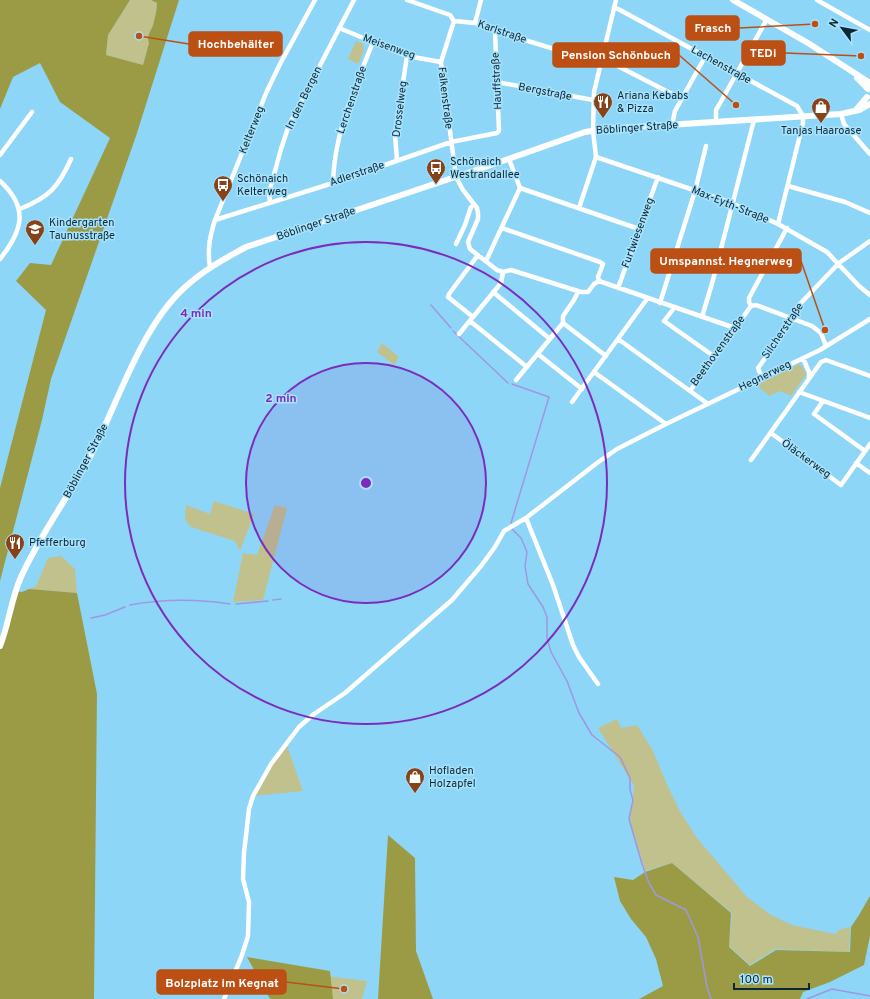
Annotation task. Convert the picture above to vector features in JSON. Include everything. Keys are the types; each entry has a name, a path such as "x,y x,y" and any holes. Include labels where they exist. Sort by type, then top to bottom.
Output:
{"main road":[{"path":"733,0 808,43 846,67 869,86 869,101"},
{"name":"Böblinger Straße","path":"0,646 21,577 36,548 91,454 132,366 154,326 182,289 210,267 246,247 585,132 593,130 841,114 853,112 869,101"}],"street":[{"name":"Kelterweg","path":"210,267 208,258 209,240 215,220 267,91 315,0"},
{"name":"In den Bergen","path":"270,202 269,193 289,125 354,0"},
{"name":"Karlstraße","path":"407,0 415,1 450,15 454,21 476,23 495,31 601,60 682,99"},
{"path":"476,23 481,0"},
{"path":"579,208 596,157 593,130 593,100 616,0"},
{"path":"817,0 870,30"},
{"name":"Lachenstraße","path":"614,7 797,106 803,116"},
{"path":"716,122 716,110 767,19"},
{"name":"Falkenstraße","path":"454,21 441,62 456,176 462,190 477,208 478,213 478,219 468,242 470,249 478,255"},
{"name":"Meisenweg","path":"339,28 407,56 441,62"},
{"name":"Hauffstraße","path":"495,31 499,131"},
{"name":"Lerchenstraße","path":"333,183 333,167 346,111 373,42"},
{"name":"Drosselweg","path":"397,161 395,134 407,56"},
{"path":"672,125 674,114 706,57"},
{"name":"Bergstraße","path":"497,82 593,100"},
{"path":"0,155 32,112"},
{"path":"841,114 844,124 870,154"},
{"path":"778,224 803,123 803,116"},
{"path":"702,317 754,120"},
{"name":"Adlerstraße","path":"215,220 333,183 451,142 495,134 499,131"},
{"path":"660,302 695,191 706,146"},
{"name":"Max-Eyth-Straße","path":"596,157 732,203 787,228 827,252 859,286 870,295"},
{"path":"20,209 36,202 49,193 62,179 71,159"},
{"path":"486,261 520,188 509,159"},
{"name":"Furtwiesenweg","path":"618,288 658,177"},
{"path":"0,181 11,191 20,209 18,229 14,239 0,259"},
{"path":"788,186 845,202 870,212"},
{"path":"520,188 639,229"},
{"path":"456,244 465,225 471,207"},
{"path":"502,228 600,262 603,264 598,277 599,281"},
{"path":"751,306 749,298 787,228"},
{"name":"Silcherstraße","path":"762,378 758,368 793,320 798,306 839,263 870,241"},
{"path":"527,367 471,319 448,297 478,255 497,270 503,272 511,270 578,292 588,292 594,284 599,281"},
{"path":"460,334 501,283 503,272"},
{"path":"599,281 647,299 660,302 735,328"},
{"path":"493,292 550,338"},
{"path":"516,380 563,323 563,316 578,292"},
{"path":"572,402 647,299"},
{"name":"Beethovenstraße","path":"690,391 751,306 756,306 812,326 820,332 826,346"},
{"path":"674,308 664,321 714,357"},
{"name":"Hegnerweg","path":"224,999 248,936 249,902 243,878 249,809 257,786 271,764 299,727 314,714 345,693 429,621 466,585 495,547 504,531 526,518 617,449 657,428 803,358 870,319"},
{"path":"563,323 606,356"},
{"path":"618,339 708,404"},
{"path":"538,354 582,389"},
{"path":"803,358 809,372 809,377"},
{"name":"Öläckerweg","path":"751,460 820,362 823,360 870,376"},
{"path":"594,372 666,424"},
{"path":"799,392 870,418"},
{"path":"823,401 814,414 865,451"},
{"name":"Öläckerweg","path":"771,433 841,485 856,463"},
{"path":"870,444 856,463 870,474"},
{"path":"526,518 553,585 572,645 598,684"}],"green space":[{"path":"130,0 151,0 157,3 153,25 148,36 149,43 143,65 106,55 108,35"},
{"path":"356,41 363,44 364,51 358,64 348,59"},
{"path":"382,343 399,357 394,365 377,352"},
{"path":"799,364 802,366 806,375 791,396 780,391 769,396 757,385"},
{"path":"214,501 254,514 240,551 235,541 191,527 185,520 186,505 210,514"},
{"path":"275,505 287,508 263,600 233,602 243,553 257,555"},
{"path":"61,556 75,569 77,593 29,589 36,586 48,558"},
{"path":"617,719 621,728 637,725 652,749 681,813 697,838 747,897 771,915 792,925 835,934 839,930 850,927 849,952 775,949 750,965 729,946 732,913 672,863 645,871 630,821 634,786 598,728"},
{"path":"286,743 303,791 253,796"},
{"path":"326,976 367,981 362,999 332,999"}],"shaded area":[{"path":"0,0 130,0 108,35 106,55 143,65 149,43 148,36 153,25 157,8 157,3 151,0 179,0 136,136 51,379 42,420 0,581 0,488 46,310 16,281 30,263 51,265 110,138 60,102 40,63 13,77 0,109"},
{"path":"29,589 77,593 97,694 94,999 0,999 0,643 16,591 22,592"},
{"path":"388,835 415,858 416,951 433,999 378,999"},
{"path":"672,863 731,913 729,947 750,966 776,950 850,952 851,927 870,896 870,936 864,965 830,982 803,992 800,999 639,999 663,986 656,959 646,937 631,919 620,901 614,877 633,880 645,872"},
{"path":"247,957 330,971 333,999 270,999"}],"waterway":[{"path":"431,305 451,328"},
{"path":"453,331 508,383"},
{"path":"511,523 549,397 512,384"},
{"path":"512,529 521,538 527,552 525,566 528,584 543,607 547,617 547,638 551,652 567,681 579,713 592,735 620,757 630,778 630,790 633,800 629,819 649,883 656,895 686,910 698,937 707,987 711,999"},
{"path":"273,600 281,599"},
{"path":"130,605 180,600 230,604"},
{"path":"236,604 268,601"},
{"path":"91,618 105,615 125,607"},
{"path":"807,999 832,989 870,996"}],"place":[{"name":"Frasch","path":"815,24"},
{"name":"Hochbehälter","path":"139,36"},
{"name":"TEDi","path":"861,56"},
{"name":"Pension Schönbuch","path":"736,105"},
{"name":"Ariana Kebabs & Pizza","path":"603,119"},
{"name":"Tanjas Haaroase","path":"821,124"},
{"name":"Schönaich Westrandallee","path":"436,185"},
{"name":"Schönaich Kelterweg","path":"223,202"},
{"name":"Kindergarten Taunusstraße","path":"35,246"},
{"name":"Umspannst. Hegnerweg","path":"825,330"},
{"name":"Pfefferburg","path":"15,560"},
{"name":"Hofladen Holzapfel","path":"415,794"},
{"name":"Bolzplatz im Kegnat","path":"344,989"}]}
